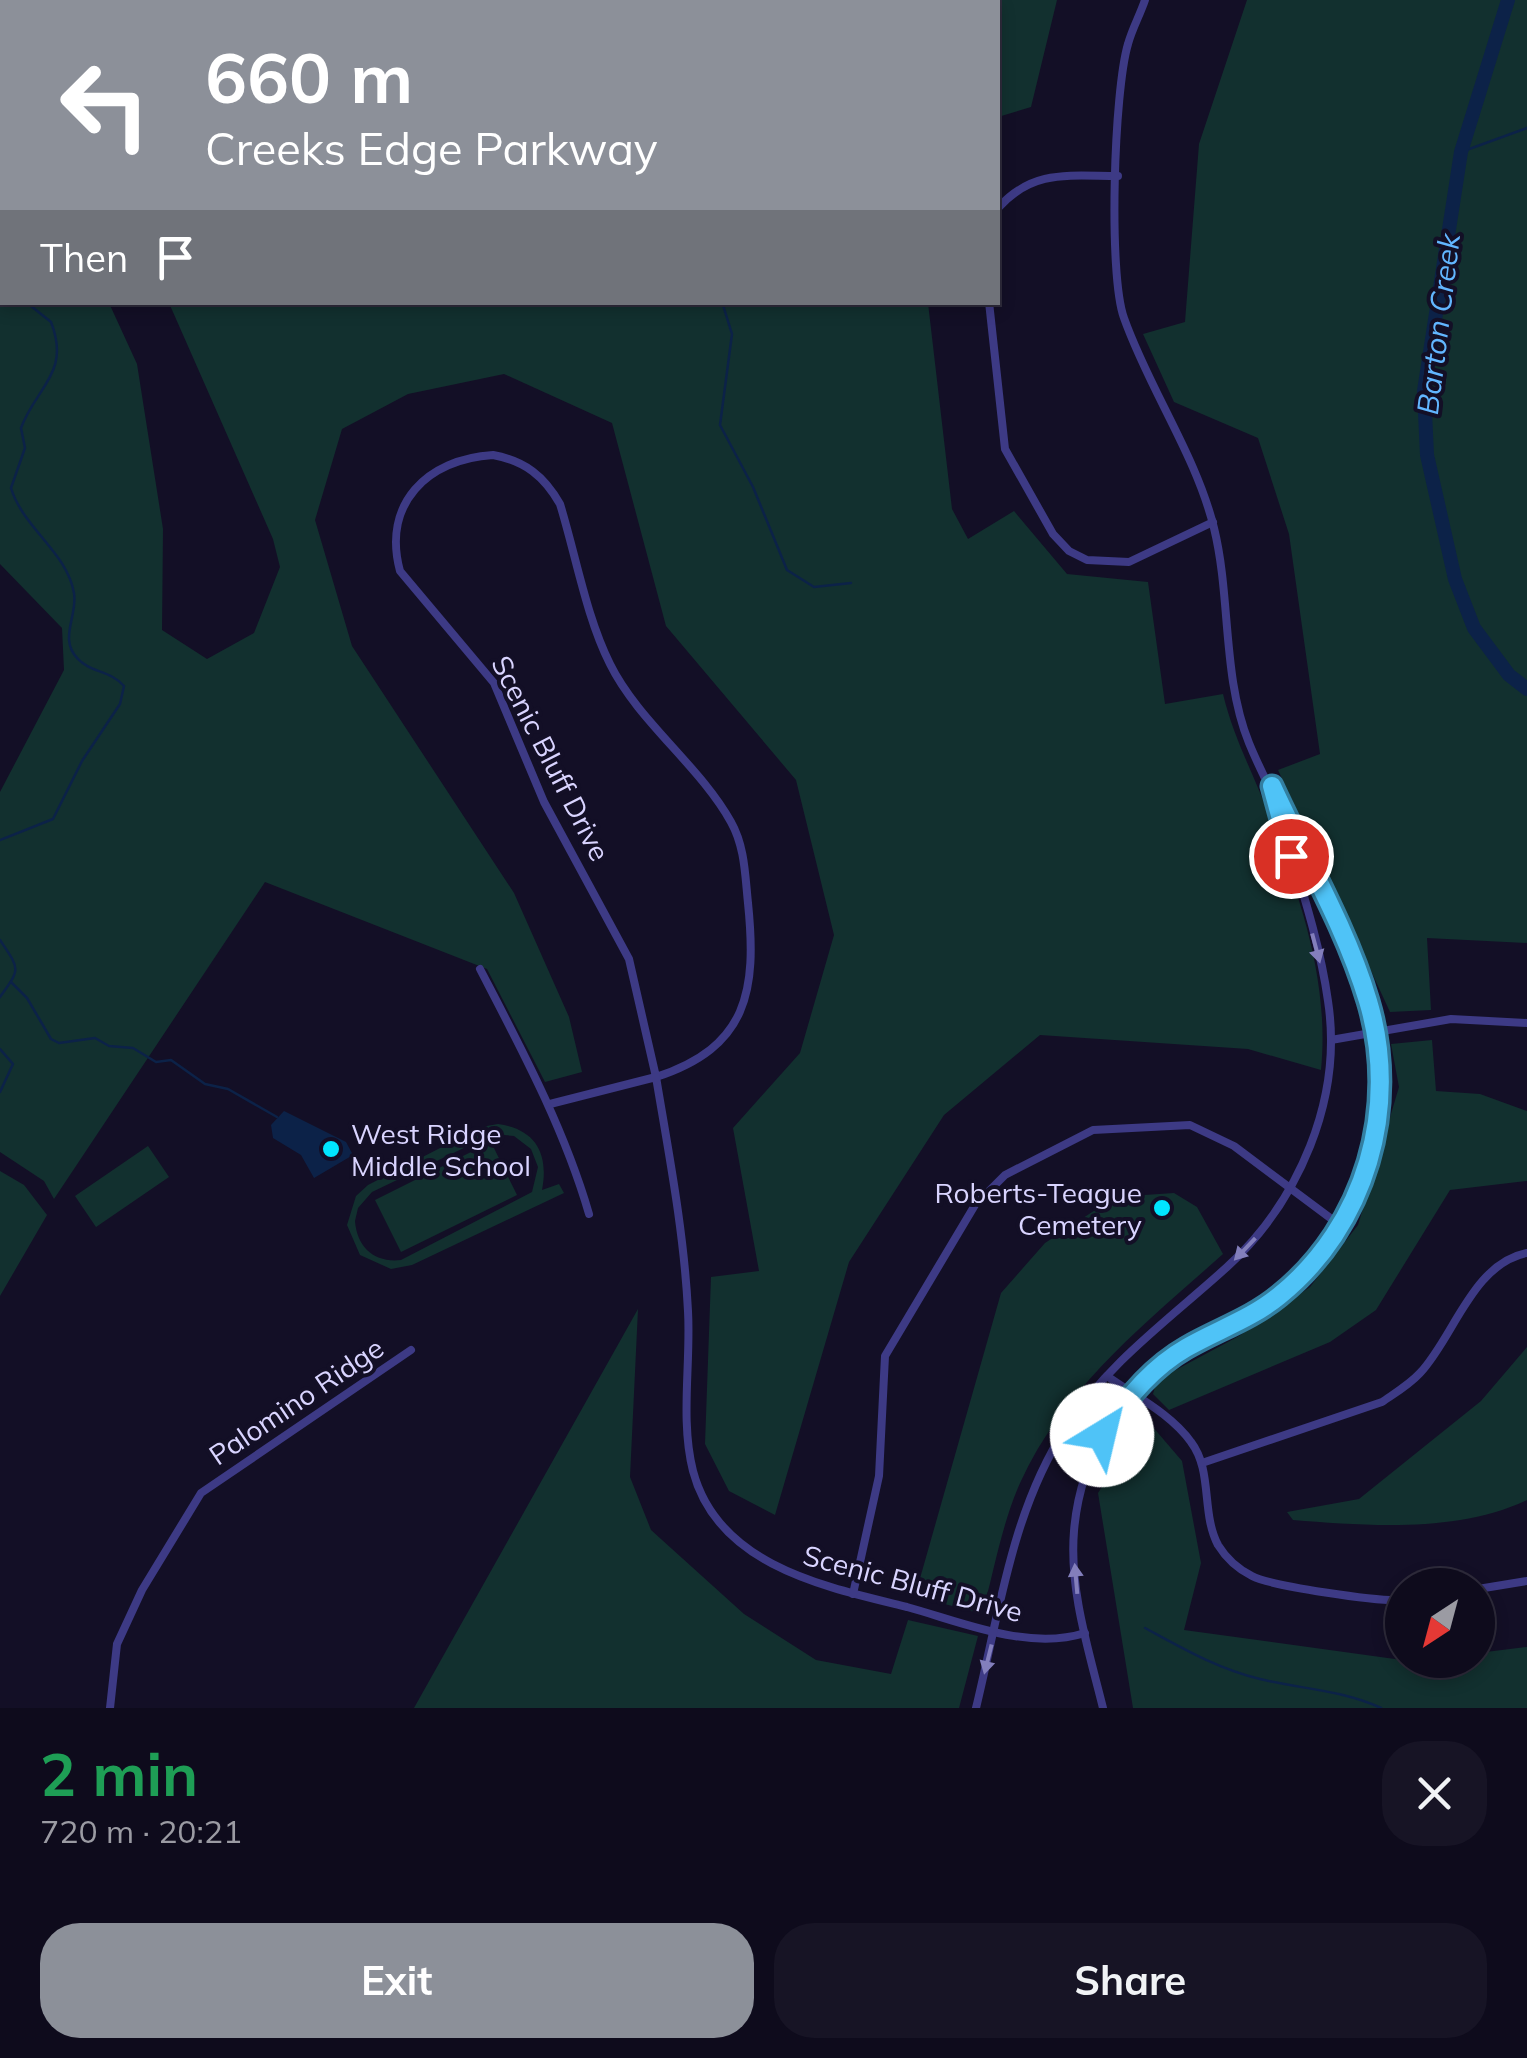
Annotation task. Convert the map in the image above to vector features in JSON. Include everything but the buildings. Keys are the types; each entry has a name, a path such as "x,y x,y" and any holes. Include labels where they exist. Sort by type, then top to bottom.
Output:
{"street":[{"path":"1103,1708 1074,1564 1077,1509 1102,1435 1132,1394 1186,1348 1278,1297 1324,1252 1355,1199 1375,1140 1380,1072 1375,1029 1357,970 1249,742 1240,713 1212,522 1122,314 1114,254 1127,46 1145,0"},
{"path":"1000,206 1020,186 1035,180 1118,176"},
{"path":"989,305 1005,449 1053,534 1069,551 1088,560 1129,562 1212,522"},
{"name":"Scenic Bluff Drive","path":"550,1104 656,1077 684,1068 710,1051 732,1029 746,1002 753,968 742,846 723,808 612,669 560,504 550,485 510,458 473,456 454,461 422,479 402,505 394,536 400,571 494,683 544,802 629,960 656,1077 686,1257 688,1435 694,1472 718,1515 761,1558 800,1579 1040,1640 1085,1633"},
{"path":"976,1708 1032,1491 1066,1427 1107,1376 1251,1244 1291,1188 1318,1120 1331,1040 1320,961 1272,786"},
{"path":"480,970 550,1104 586,1195 588,1214"},
{"path":"1331,1040 1451,1018 1527,1023"},
{"path":"853,1594 878,1476 880,1380 885,1356 987,1190 1070,1139 1093,1130 1190,1125 1213,1133 1341,1226"},
{"path":"1202,1462 1382,1402 1398,1392 1422,1371 1488,1276 1527,1253"},
{"name":"Palomino Ridge","path":"110,1708 117,1644 142,1590 201,1493 411,1350"},
{"path":"1107,1376 1181,1430 1202,1462 1211,1524 1218,1544 1232,1564 1255,1578 1385,1597"},
{"path":"1495,1586 1527,1581"}],"green space":[{"path":"1000,0 1057,0 1031,107 1000,116"},
{"path":"1247,0 1527,0 1527,943 1427,938 1431,1010 1390,1012 1278,770 1320,754 1289,534 1258,438 1174,402 1143,334 1185,322 1199,144"},
{"path":"0,305 110,305 137,364 163,529 162,630 207,659 254,633 280,567 273,539 170,305 928,305 952,509 968,539 1014,511 1067,574 1148,582 1165,704 1223,694 1290,872 1309,936 1321,1002 1321,1070 1248,1049 1040,1035 944,1115 849,1262 775,1515 729,1491 705,1444 711,1277 759,1271 733,1128 800,1053 834,935 796,780 666,626 612,423 504,374 408,394 342,429 315,520 352,646 514,893 569,1017 582,1072 545,1082 487,969 265,882 54,1199 44,1181 0,1152 0,792 64,670 62,628 0,564"},
{"path":"1432,1040 1436,1091 1480,1094 1527,1111 1527,1181 1450,1190 1376,1310 1330,1342 1169,1410 1153,1394 1157,1380 1239,1336 1310,1287 1358,1225 1399,1087 1391,1044"},
{"path":"498,1124 522,1131 537,1145 541,1155 542,1190 559,1184 564,1193 412,1265 391,1269 360,1255 347,1225 356,1196 368,1185 481,1127","holes":["493,1134 514,1136 531,1149 538,1167 532,1192 401,1260 376,1256 359,1239 355,1221 358,1208 372,1192"]},
{"path":"491,1142 517,1195 401,1252 375,1200"},
{"path":"148,1146 169,1177 96,1227 75,1196"},
{"path":"0,1171 24,1185 47,1215 0,1296"},
{"path":"1174,1193 1197,1207 1223,1254 1137,1331 1060,1415 1014,1497 982,1614 915,1596 1001,1293 1045,1243 1115,1197"},
{"path":"638,1309 630,1477 651,1530 744,1614 816,1660 891,1674 908,1620 978,1636 959,1708 414,1708"},
{"path":"1527,1347 1527,1500 1472,1518 1412,1525 1293,1520 1287,1512 1359,1499 1481,1401"},
{"path":"1146,1419 1182,1461 1201,1563 1184,1630 1385,1658 1385,1678 1495,1678 1495,1651 1527,1647 1527,1708 1133,1708 1098,1493"}],"water":[{"path":"284,1111 346,1142 353,1155 314,1178 301,1155 273,1138 271,1125"}],"waterway":[{"name":"Barton Creek","path":"1508,0 1461,152 1424,391 1427,455 1455,579 1474,628 1509,675 1527,689"},
{"path":"1461,152 1527,128"},
{"path":"0,840 53,819 82,761 120,704 124,686 83,664 72,651 69,635 74,593 70,578 25,516 11,488 25,448 21,428 49,379 57,354 51,322 30,305"},
{"path":"723,305 732,334 720,425 753,487 787,570 814,587 851,583"},
{"path":"0,940 15,969 0,997"},
{"path":"11,982 27,998 51,1039 59,1043 95,1038 109,1046 133,1048 156,1062 171,1060 205,1084 228,1089 277,1117"},
{"path":"0,1049 13,1064 0,1092"},
{"path":"1145,1628 1230,1670 1381,1708"}],"place":[{"name":"West Ridge Middle School","path":"331,1149"},
{"name":"Roberts-Teague Cemetery","path":"1162,1208"}],"route":[{"path":"1102,1435 1132,1394 1164,1363 1252,1315 1302,1276 1341,1226 1366,1171 1380,1109 1380,1072 1368,1000 1272,786 1291,856"}]}
